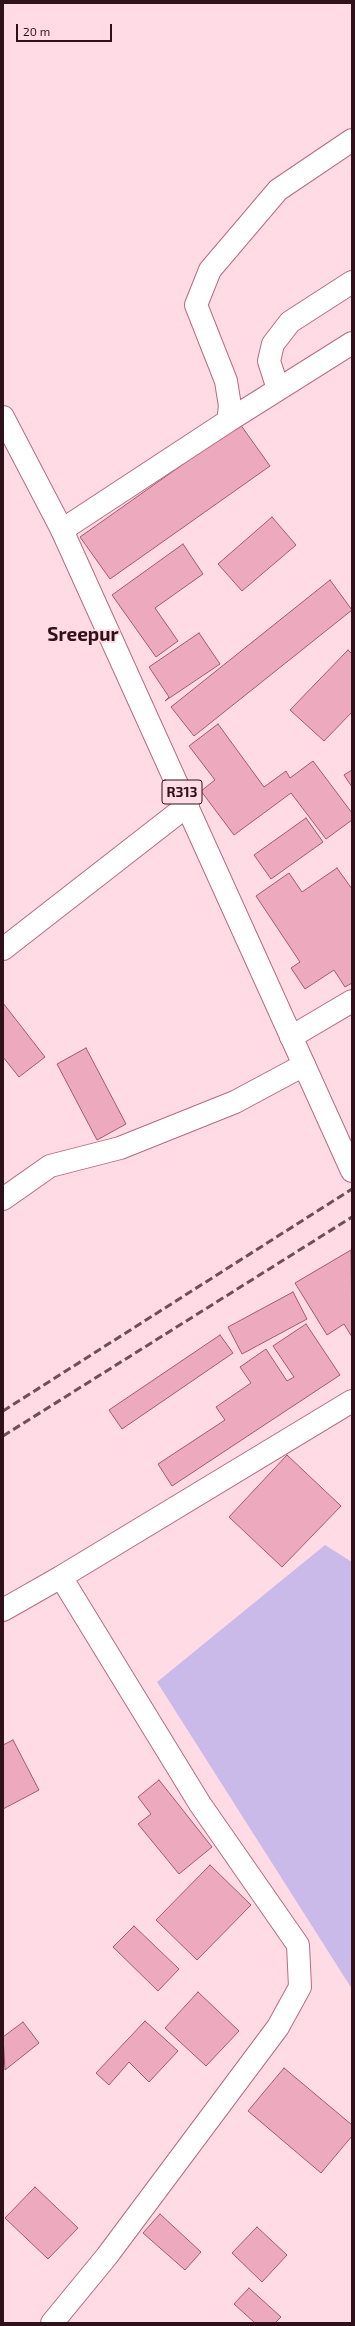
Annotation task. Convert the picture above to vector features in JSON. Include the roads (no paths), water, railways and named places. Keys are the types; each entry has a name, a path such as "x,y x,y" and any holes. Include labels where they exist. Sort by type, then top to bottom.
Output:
{"street":[{"path":"228,420 230,406 226,381 196,306 210,270 278,190 352,140"},
{"path":"278,389 269,361 273,344 290,322 352,282"},
{"path":"62,530 228,420 352,343"},
{"name":"R313","path":"3,417 62,530 188,805 352,1171"},
{"path":"3,949 188,805"},
{"path":"291,1037 352,1001"},
{"path":"3,1199 50,1166 120,1148 235,1102 304,1065"},
{"path":"3,1610 61,1577 352,1401"},
{"path":"52,2323 107,2256 278,2027 300,1987 298,1945 200,1804 61,1577"}],"railway":[{"path":"3,1411 352,1189"},
{"path":"3,1436 352,1217"}],"district":[{"name":"Sreepur","path":"83,635"}]}
